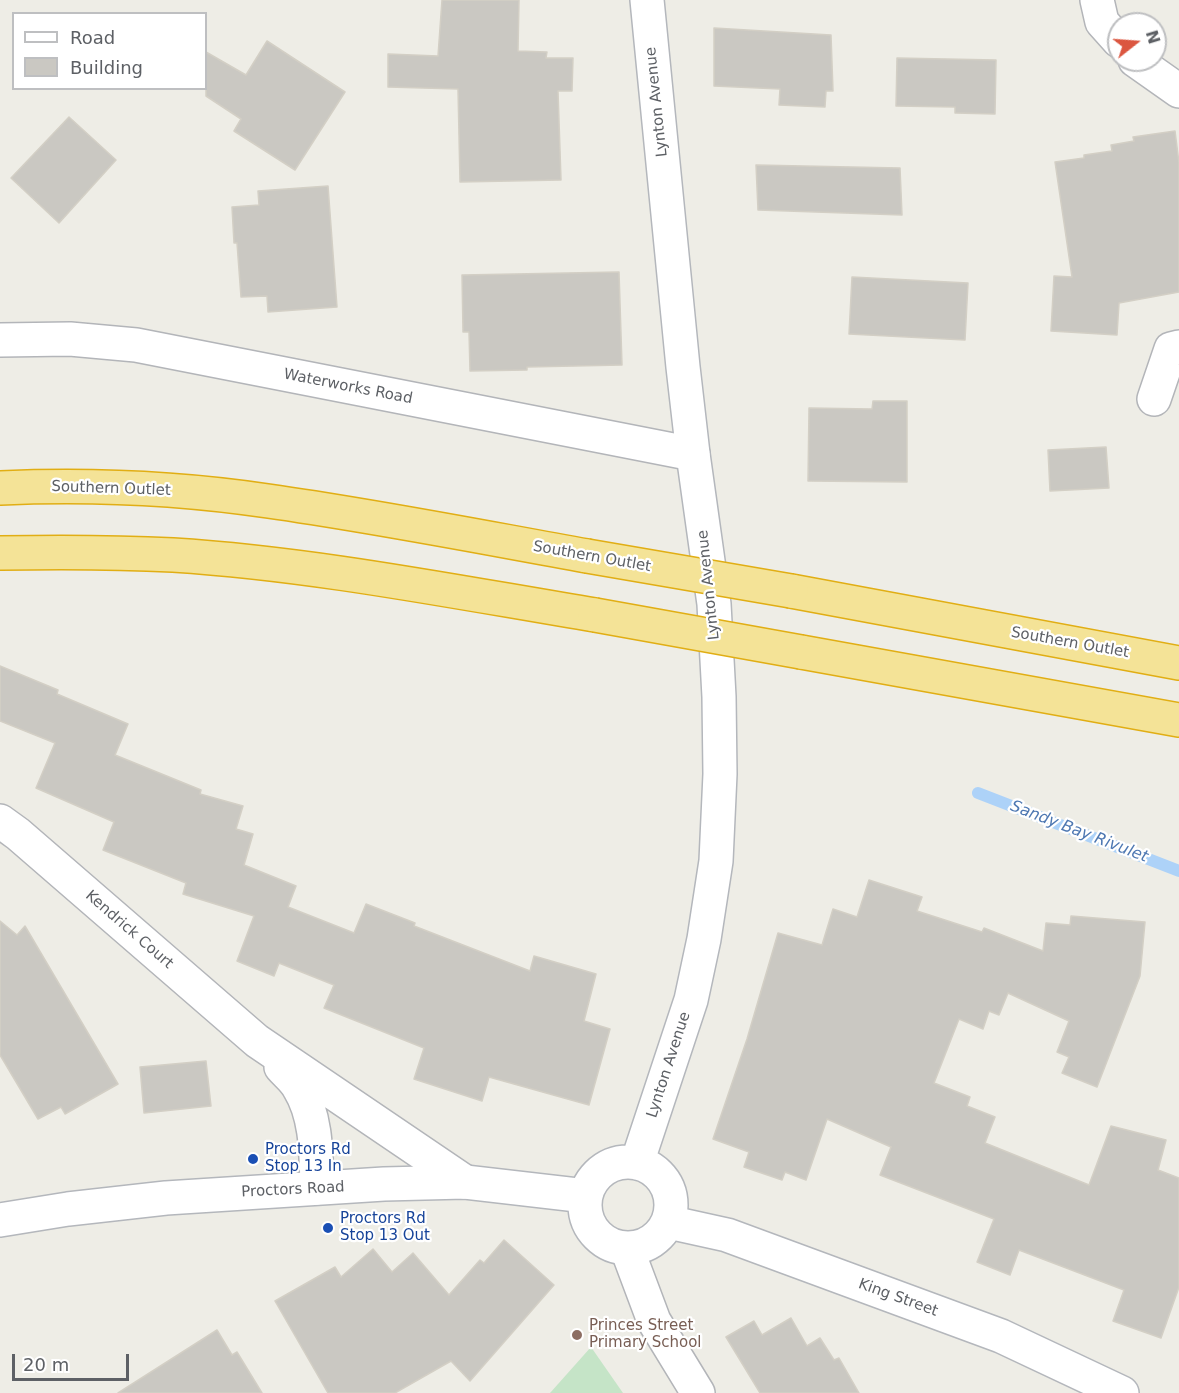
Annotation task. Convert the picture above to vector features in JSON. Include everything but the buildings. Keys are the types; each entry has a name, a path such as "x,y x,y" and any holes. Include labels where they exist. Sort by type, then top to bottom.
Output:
{"highway":[{"name":"Southern Outlet","path":"0,488 39,486 176,491 256,499 791,591 1179,663"},
{"path":"0,553 173,555 260,563 595,615 1179,720"}],"street":[{"name":"Lynton Avenue","path":"637,1163 691,1000 704,939 716,861 720,774 719,685 714,604 693,454 647,0"},
{"path":"1097,0 1102,22 1107,28"},
{"path":"1152,72 1179,91"},
{"name":"Waterworks Road","path":"0,340 70,339 136,345 693,454"},
{"path":"1154,399 1172,349 1179,347"},
{"name":"Kendrick Court","path":"0,821 18,834 257,1041 465,1182"},
{"name":"Kendrick Court","path":"257,1041 298,1087 310,1110 317,1188"},
{"path":"623,1162 637,1163 659,1174 666,1185 671,1203 668,1222 652,1242 627,1249 615,1246 604,1241 594,1232 585,1209 586,1196 590,1184 599,1173 611,1165 623,1162"},
{"name":"Proctors Road","path":"0,1220 68,1209 166,1198 317,1188 465,1182 586,1196"},
{"name":"King Street","path":"668,1222 727,1234 1001,1336 1122,1393"},
{"path":"627,1249 654,1321 698,1393"}],"green space":[{"path":"591,1347 623,1393 550,1393"}],"waterway":[{"name":"Sandy Bay Rivulet","path":"978,793 1179,871"}],"place":[{"name":"Proctors Rd Stop 13 In","path":"253,1159"},
{"name":"Proctors Rd Stop 13 Out","path":"328,1228"},
{"name":"Princes Street Primary School","path":"577,1335"}]}
